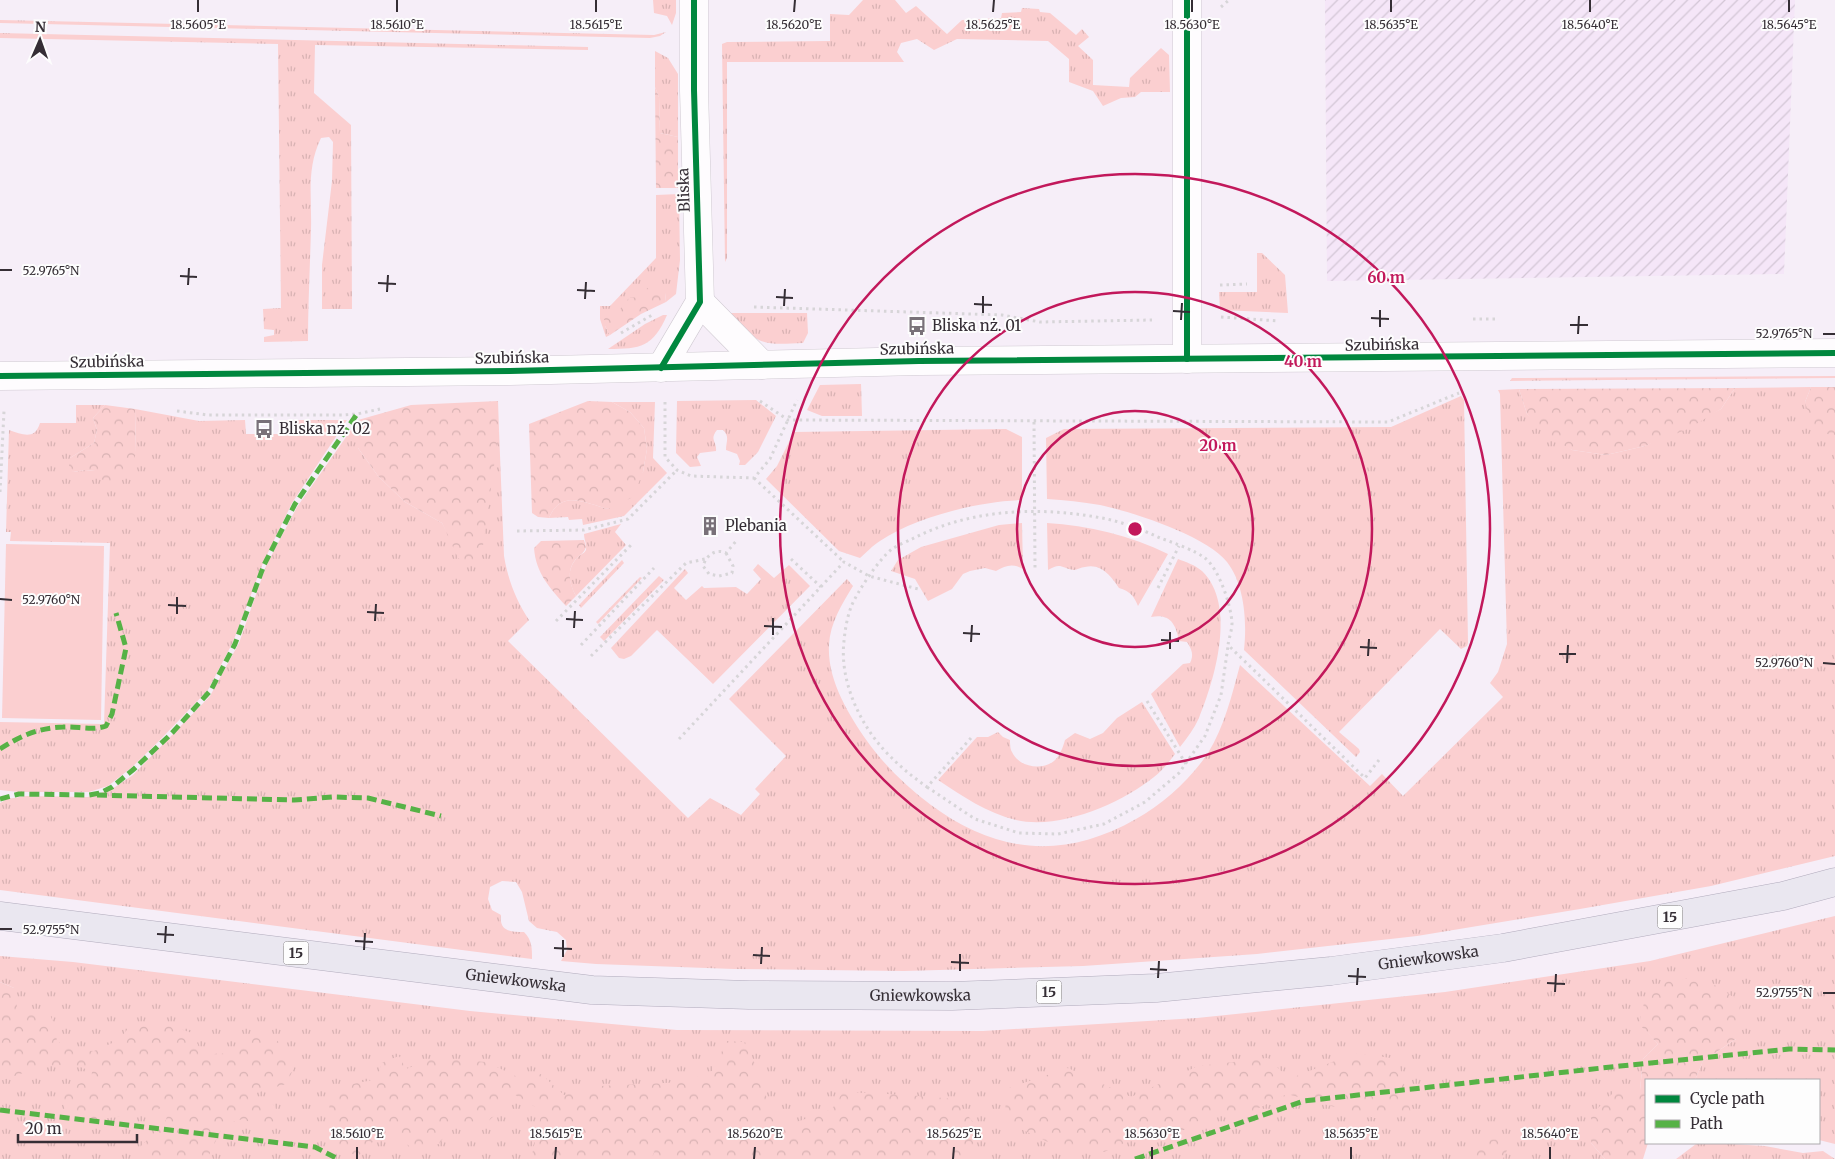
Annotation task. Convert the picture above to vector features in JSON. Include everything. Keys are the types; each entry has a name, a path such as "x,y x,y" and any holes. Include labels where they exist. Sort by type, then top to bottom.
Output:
{"main road":[{"name":"Gniewkowska","path":"0,916 592,990 749,995 952,996 1156,988 1331,971 1503,948 1783,896 1835,882"}],"street":[{"name":"Bliska","path":"694,0 694,90 700,302"},
{"path":"1187,0 1187,359"},
{"path":"661,368 700,302 762,365"},
{"name":"Szubińska","path":"3,376 661,368 919,361 1835,353"}],"path":[{"path":"754,307 1002,315 1040,322 1186,319 1216,316 1281,321"},
{"path":"595,369 594,350 642,319 659,311"},
{"path":"1464,319 1503,318"},
{"path":"0,492 3,376"},
{"path":"753,396 788,420 1388,422 1460,392"},
{"path":"754,478 770,459 799,393"},
{"path":"665,396 666,457 677,470 691,476 754,478 844,562 868,576 918,589"},
{"path":"1034,422 1035,568"},
{"path":"517,530 584,530 628,519 677,470"},
{"path":"1034,511 1108,520 1128,525 1179,546 1205,558 1219,578 1228,600 1232,623 1221,695 1205,736 1179,773 1145,802 1104,824 1058,834 1019,833 975,819 927,787 894,761 871,734 856,706 846,680 842,655 845,629 851,607 868,576 891,550 926,532 958,521 994,513 1034,511"},
{"path":"726,553 737,540"},
{"path":"556,621 631,545"},
{"path":"1158,588 1179,546"},
{"path":"591,656 686,564 705,559 713,552 721,551 726,553 733,566 732,573 719,576 709,574 703,566 705,559"},
{"path":"791,558 821,587"},
{"path":"679,739 844,562"},
{"path":"581,646 654,568"},
{"path":"1228,645 1364,778 1379,760"},
{"path":"1147,702 1186,764"},
{"path":"927,787 971,738"}],"shaded area":[{"path":"1325,0 1795,0 1784,274 1327,281"}],"green space":[{"path":"653,0 676,0 676,13 672,25 667,16 654,13"},
{"path":"863,0 895,0 906,13 916,6 947,34 962,20 1001,18 1002,13 1021,12 1022,8 1039,9 1040,12 1050,13 1076,35 1082,29 1089,37 1078,46 1093,60 1093,85 1129,87 1130,78 1161,48 1169,55 1170,92 1141,92 1135,97 1121,98 1103,106 1093,91 1069,82 1069,59 1048,41 957,39 934,50 917,39 901,43 897,52 904,62 727,62 727,258 725,262 722,44 727,42 830,41 830,14 849,15"},
{"path":"0,20 654,35 666,32 660,36 650,38 0,23"},
{"path":"0,33 588,47 588,50 315,45 314,93 351,125 352,309 322,309 322,265 332,181 333,142 329,137 321,138 313,161 311,183 308,341 264,342 264,337 274,335 274,330 264,329 263,309 281,308 278,44 0,38"},
{"path":"655,51 668,58 678,74 678,137 660,133 659,97 655,87"},
{"path":"655,87 659,97 660,133 678,137 678,188 656,188"},
{"path":"679,194 680,260 676,294 666,302 665,293 639,298 605,326 610,335 606,337 600,319 600,306 610,306 656,258 656,195"},
{"path":"1257,253 1262,253 1285,275 1288,313 1220,310 1219,292 1257,292"},
{"path":"654,285 665,293 666,302 641,314 610,335 605,326 604,319 611,313 619,314 622,304 631,297 639,298 641,291"},
{"path":"729,313 807,313 808,333 803,343 768,343 754,337"},
{"path":"663,315 667,315 662,326 657,334 645,344 637,347 608,349 645,324"},
{"path":"1835,376 1835,378 1510,381 1512,378"},
{"path":"861,384 862,416 822,416 807,410 820,385"},
{"path":"1811,387 1805,402 1829,435 1835,435 1835,856 1711,886 1417,936 1257,954 1083,966 904,971 734,969 561,961 567,950 566,940 557,932 537,928 529,921 522,892 516,882 502,881 490,887 488,899 492,910 501,915 502,924 506,930 524,932 527,935 531,944 532,959 0,890 0,803 7,799 26,796 88,797 112,789 133,775 210,696 239,643 266,566 297,507 358,420 358,448 378,476 405,502 442,523 450,538 499,430 504,556 513,590 529,620 508,641 688,818 710,798 741,815 760,794 755,789 786,756 729,699 847,579 853,586 834,621 829,645 831,671 846,708 874,750 913,791 956,821 981,834 1006,842 1031,846 1057,846 1083,841 1109,832 1136,819 1166,799 1184,782 1201,763 1214,743 1227,711 1240,665 1370,786 1382,774 1403,796 1503,697 1490,683 1498,672 1507,644 1500,394 1498,390 1519,389 1527,414 1572,450 1606,455 1645,446 1721,409 1735,388"},
{"path":"1811,387 1835,387 1835,435 1829,435 1811,422 1805,402"},
{"path":"1735,388 1721,409 1688,429 1645,446 1606,455 1572,450 1545,434 1527,414 1519,389"},
{"path":"1461,396 1464,400 1468,643 1467,646 1461,649 1440,629 1339,732 1359,749 1360,752 1356,757 1244,650 1245,616 1238,582 1227,562 1217,552 1187,534 1131,513 1100,505 1047,499 1046,438 1064,429 1391,427"},
{"path":"756,400 776,416 758,452 745,465 739,465 740,461 737,454 726,450 727,437 723,430 717,430 713,438 716,451 700,453 697,457 701,466 690,467 676,453 677,401"},
{"path":"498,401 499,430 481,560 470,566 458,558 442,523 405,502 378,476 358,448 358,420 411,405"},
{"path":"588,401 612,402 630,412 644,428 647,449 643,472 633,497 608,509 574,500 567,501 554,509 549,518 538,517 532,513 529,424"},
{"path":"612,402 655,402 653,458 667,473 624,516 583,525 582,519 569,520 568,517 549,518 554,509 567,501 574,500 608,509 643,472 647,449 644,428 630,412"},
{"path":"76,405 105,405 93,418 97,430 94,443 70,458 73,472 95,471 136,453 135,409 199,421 245,420 246,434 286,434 286,420 347,420 292,503 263,563 233,642 208,690 131,768 108,786 89,792 18,792 0,790 0,722 104,724 110,543 10,541 11,532 6,532 9,430 28,435 35,432 40,423 76,423"},
{"path":"105,405 135,409 136,453 129,474 115,483 100,479 95,471 73,472 69,466 70,458 94,443 97,430 93,418"},
{"path":"1006,429 1022,437 1022,500 987,503 929,518 895,532 877,543 860,558 839,551 766,479 777,466 794,432"},
{"path":"1022,523 1023,569 1010,566 996,571 985,568 970,571 963,574 952,589 928,601 915,579 891,571 898,560 921,547 999,525"},
{"path":"1047,523 1109,532 1168,554 1138,606 1131,594 1119,588 1109,575 1096,567 1091,566 1074,570 1059,566 1048,570"},
{"path":"621,524 615,532 626,545 576,596 570,581 570,572 578,557 586,550 584,534"},
{"path":"584,540 586,547 583,553 574,561 570,571 570,581 576,596 566,606 549,587 541,573 534,548 541,541"},
{"path":"6,544 104,546 101,720 2,718"},
{"path":"1178,559 1202,571 1213,585 1219,603 1221,622 1220,643 1216,663 1205,702 1195,726 1180,747 1151,694 1183,664 1190,663 1192,657 1189,645 1187,642 1179,641 1171,621 1158,616 1151,617"},
{"path":"622,560 624,563 581,608 579,605"},
{"path":"758,564 774,578 789,565 810,586 713,684 657,630 631,656 624,659 619,658 611,648 685,569 688,573 674,588 686,600 702,586 704,588 736,587 747,594 761,579 753,570"},
{"path":"659,576 664,580 604,641 600,637"},
{"path":"640,577 642,578 598,624 596,622"},
{"path":"1142,702 1175,754 1160,772 1140,787 1124,797 1089,812 1051,821 1033,822 1016,820 985,808 938,780 977,737 988,737 998,732 1010,740 1011,751 1020,761 1031,766 1043,766 1056,759 1065,740 1075,733 1090,739 1103,733 1117,718"},
{"path":"1835,916 1835,1144 1820,1140 1820,1079 1695,1079 1703,1061 1736,1039 1640,1024 1658,1044 1643,1059 1640,1090 1591,1143 1605,1159 0,1159 0,997 14,988 0,982 0,956 73,962 470,1011 677,1030 983,1031 1197,1018 1445,992 1650,961"},
{"path":"1702,977 1741,1002 1736,1039 1703,1061 1695,1079 1645,1079 1645,1144 1648,1144 1643,1159 1605,1159 1591,1143 1591,1115 1615,1091 1640,1090 1643,1059 1658,1044 1639,1024 1644,1003 1661,982"},
{"path":"0,982 14,988 18,1012 48,1010 54,1024 57,1041 72,1050 94,1051 119,1040 130,1026 156,1021 192,1033 202,1053 222,1054 235,1047 244,1037 272,1036 286,1049 294,1068 286,1084 252,1094 275,1106 278,1123 266,1130 243,1119 224,1124 207,1159 139,1159 141,1146 165,1122 172,1103 152,1111 85,1122 66,1114 62,1099 71,1086 91,1080 92,1072 81,1067 58,1065 34,1070 0,1081"},
{"path":"727,1041 744,1042 758,1070 767,1099 786,1126 832,1109 843,1092 954,1099 978,1128 974,1159 651,1159 655,1150 643,1159 531,1159 542,1111 510,1092 495,1115 483,1126 456,1121 439,1144 413,1149 396,1136 381,1134 358,1156 342,1150 328,1121 330,1100 347,1085 378,1079 381,1063 399,1056 406,1069 435,1058 486,1062 522,1079 541,1074 564,1095 601,1086 685,1082 712,1071"},
{"path":"1355,1053 1398,1059 1411,1113 1375,1118 1287,1094 1247,1114 1216,1110 1184,1130 1142,1136 1104,1152 1054,1145 1005,1121 1006,1089 1068,1068 1131,1097 1198,1066 1268,1058 1289,1079"},
{"path":"1512,1139 1503,1159 1465,1159 1478,1140"},
{"path":"1696,1144 1731,1144 1765,1146 1803,1153 1823,1151 1835,1159 1676,1159"}],"marked path":[{"path":"0,799 19,794 89,795 100,793 112,787 134,769 172,733 211,690 235,644 264,565 295,504 357,414"},
{"path":"0,749 15,740 45,729 68,727 96,728 106,726 112,714 126,648 116,613"},
{"path":"97,795 294,800 333,797 368,798 441,816"},
{"path":"1135,1159 1304,1101 1789,1049 1835,1050"},
{"path":"0,1110 315,1147 338,1159"}],"cycle path":[{"path":"661,368 700,302 694,90 694,0"},
{"path":"1187,0 1187,359"},
{"path":"0,376 510,371 919,361 1835,353"}],"place":[{"name":"Bliska nż. 01","path":"917,326"},
{"name":"Bliska nż. 02","path":"264,429"},
{"name":"Plebania","path":"710,526"}]}
